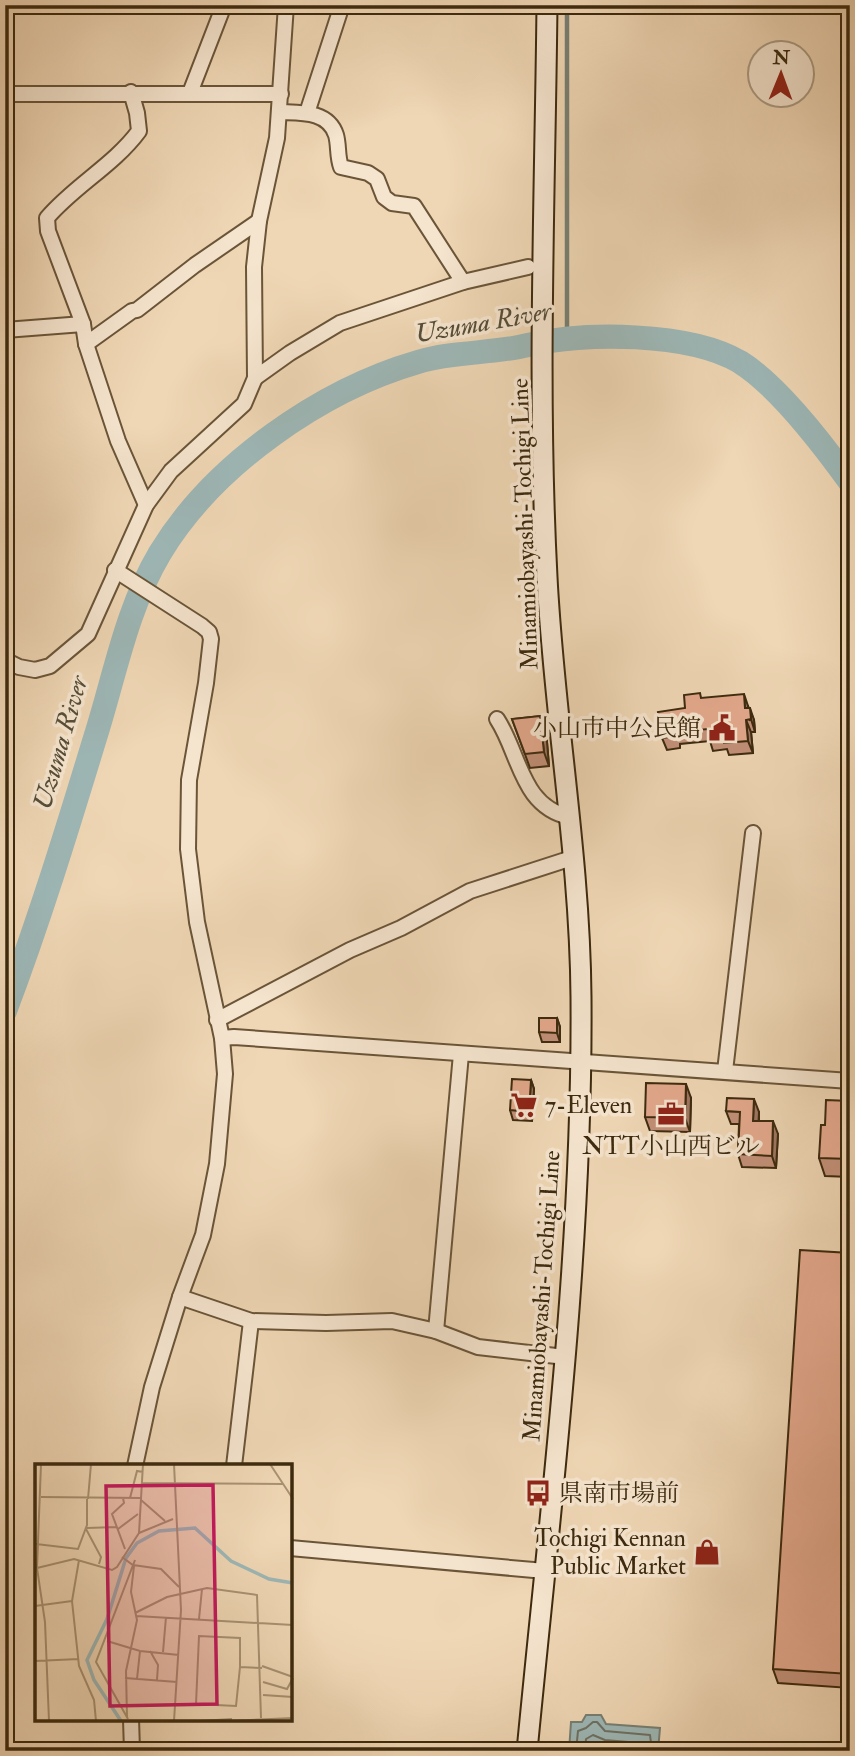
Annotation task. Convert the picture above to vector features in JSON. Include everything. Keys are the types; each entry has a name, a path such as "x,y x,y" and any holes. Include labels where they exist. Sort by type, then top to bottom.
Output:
{"main road":[{"name":"Minamiobayashi-Tochigi Line","path":"527,1751 565,1357 577,1174 580,1061 581,961 575,857 547,580 543,380 536,264 547,5"}],"street":[{"path":"190,93 224,5"},
{"path":"5,660 19,667 35,670 50,666 78,645 88,634 146,505 171,471 244,404 255,378 254,268 259,221 277,138 286,5"},
{"path":"307,113 342,5"},
{"path":"131,92 139,131 129,144 47,218 48,231 83,324 86,344 118,441 146,505"},
{"path":"5,94 281,94"},
{"path":"279,112 307,113 323,118 333,128 341,167 368,173 377,179 384,197 392,204 414,206 463,282"},
{"path":"86,344 259,221"},
{"path":"255,378 340,323 463,282 536,264"},
{"path":"5,330 83,324"},
{"path":"118,572 202,626 211,639 189,780 188,849 197,922 222,1038 225,1074 217,1164 203,1235 152,1387 135,1464"},
{"path":"497,719 527,787 551,810 570,817"},
{"path":"725,1072 753,833"},
{"path":"217,1020 470,891 575,857"},
{"path":"222,1038 850,1081"},
{"path":"436,1331 461,1054"},
{"path":"180,1297 251,1321 392,1321 436,1331 478,1347 565,1357"},
{"path":"234,1464 251,1321"},
{"path":"292,1548 544,1571"},
{"path":"131,1721 132,1751"}],"water":[{"path":"586,1715 601,1715 606,1724 660,1728 658,1751 569,1751 571,1722 582,1722"}],"building":[{"path":"700,693 701,698 744,694 745,708 750,708 751,719 746,720 748,741 724,743 724,737 709,738 708,729 675,732 676,736 662,738 658,712 685,708 684,695"},
{"path":"540,716 544,752 525,754 512,719"},
{"path":"539,1018 557,1018 557,1033 539,1032"},
{"path":"512,1079 531,1080 529,1112 510,1110"},
{"path":"646,1083 686,1084 685,1118 645,1117"},
{"path":"727,1098 754,1099 753,1121 773,1121 772,1156 738,1154 740,1112 726,1111"},
{"path":"826,1100 850,1101 850,1159 819,1158"},
{"path":"800,1250 850,1253 850,1674 773,1669"}],"waterway":[{"path":"567,5 567,338"},
{"name":"Uzuma River","path":"5,1011 63,841 122,643 148,575 182,521 209,490 239,461 308,412 344,391 432,358 578,338 636,337 665,340 719,352 754,372 799,417 850,482"}],"place":[{"name":"小山市中公民館","path":"722,728"},
{"name":"7-Eleven","path":"524,1105"},
{"name":"NTT小山西ビル","path":"671,1114"},
{"name":"県南市場前","path":"538,1493"},
{"name":"Tochigi Kennan Public Market","path":"707,1552"}]}
